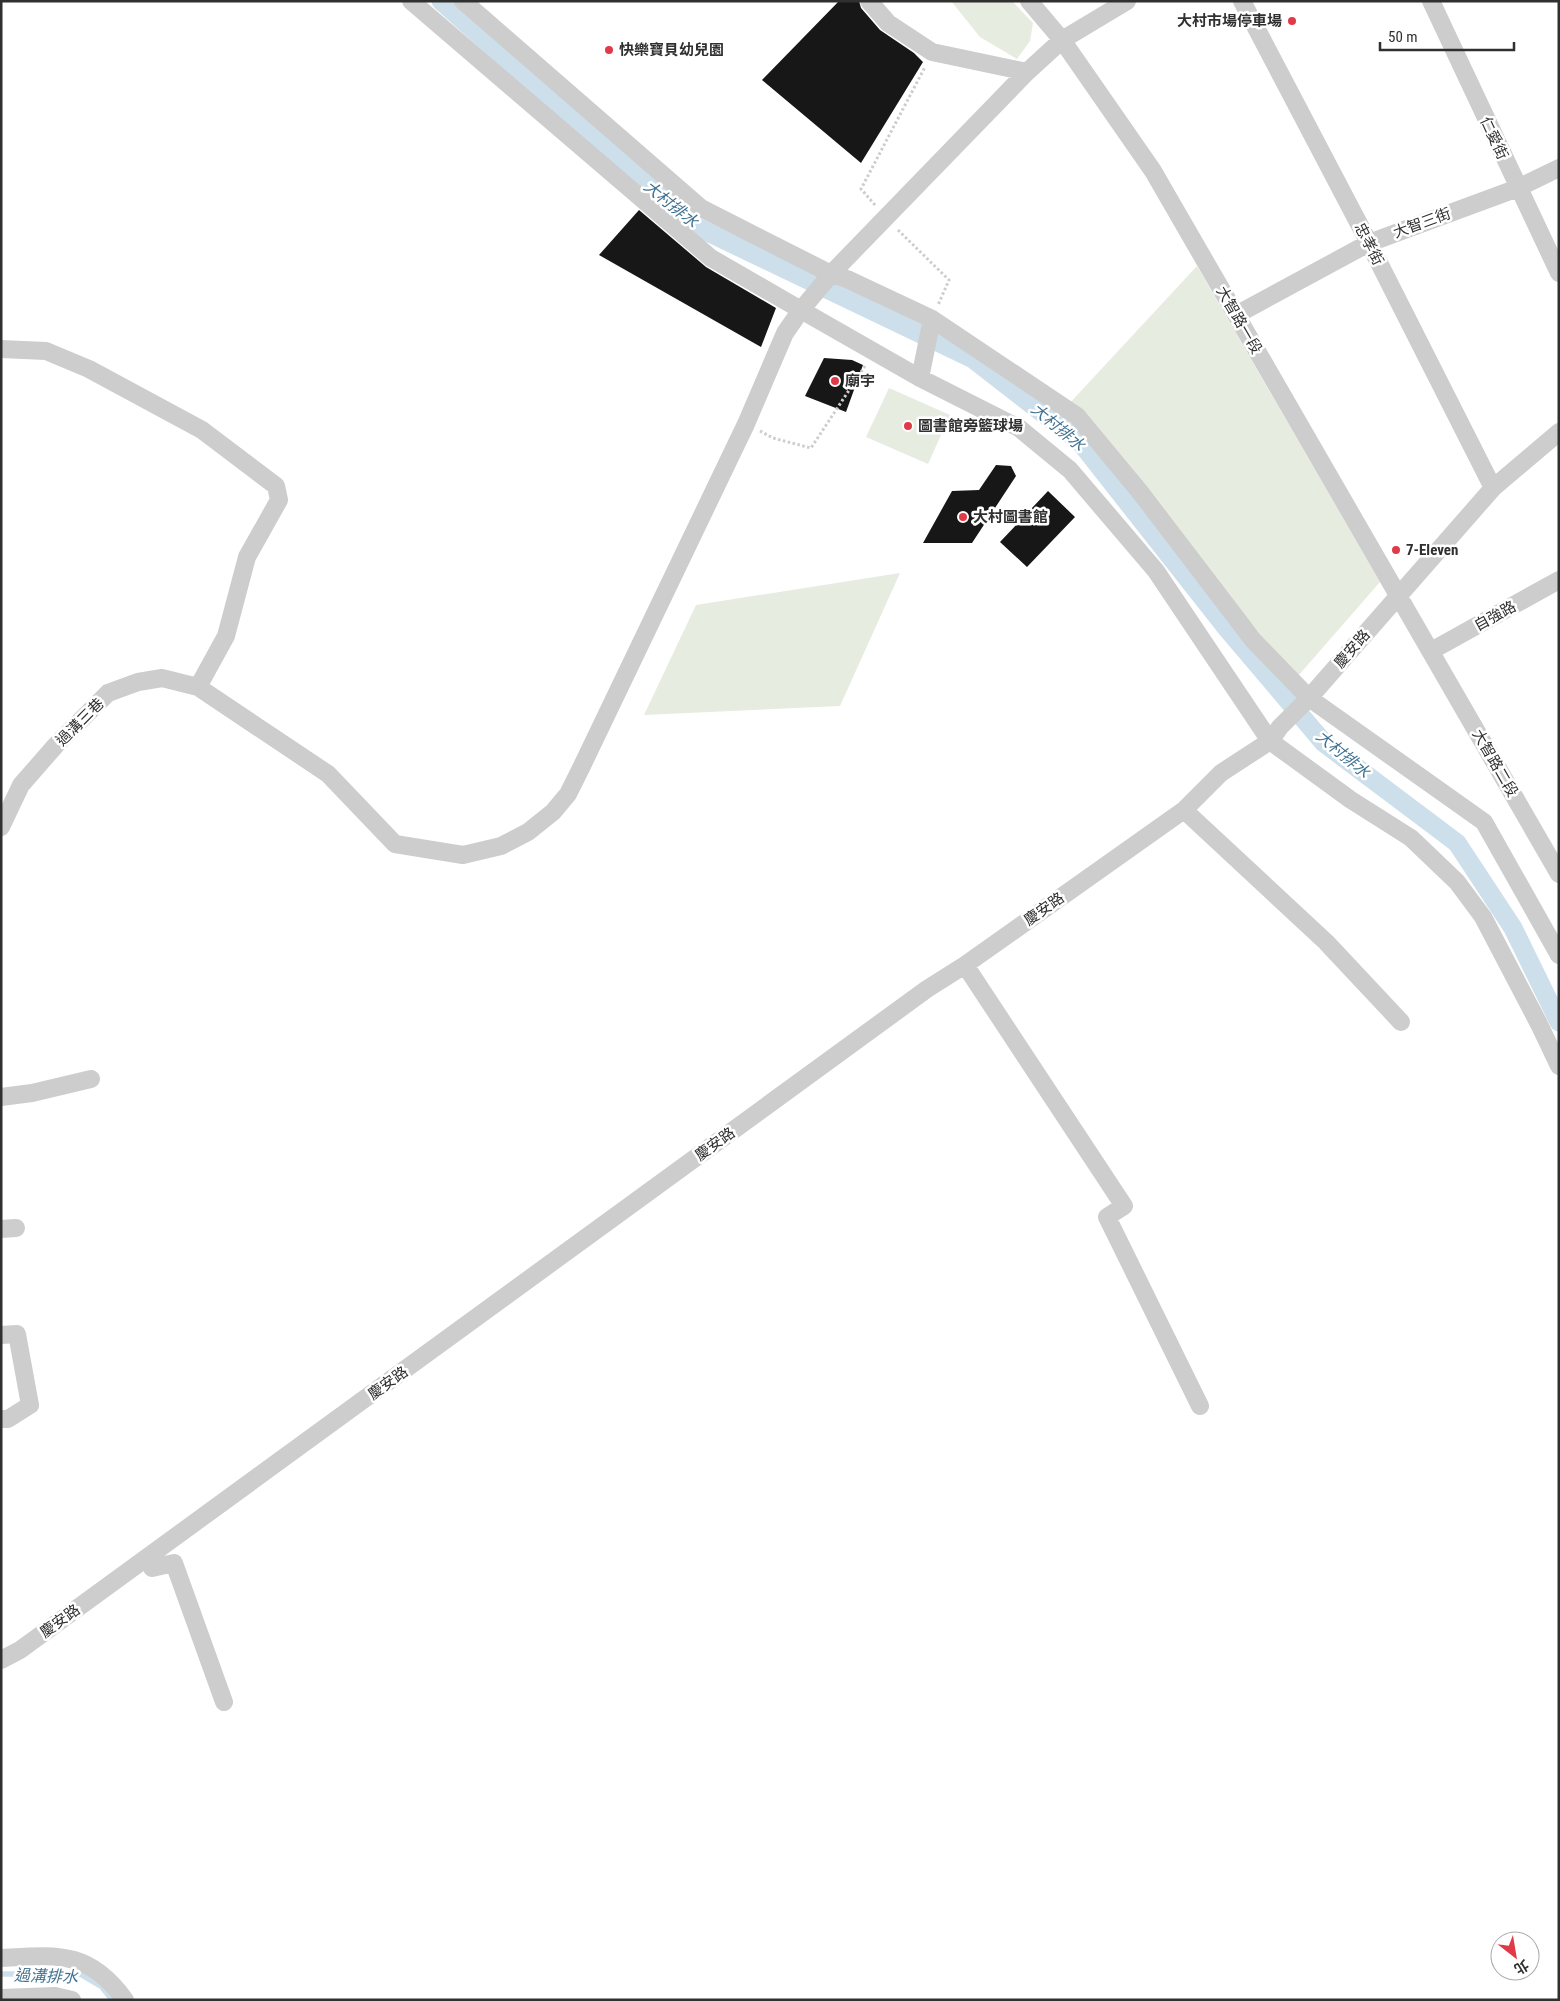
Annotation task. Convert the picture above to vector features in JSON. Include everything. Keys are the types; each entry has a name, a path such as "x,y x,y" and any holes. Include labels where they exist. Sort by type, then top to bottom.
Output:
{"street":[{"path":"412,1 710,258 920,378 1019,428 1070,470 1156,571 1270,741 1351,800 1411,838 1456,882 1483,917 1559,1066"},
{"path":"463,1 701,208 831,274 847,279 932,319 1077,416 1140,492 1254,640 1305,702 1484,822 1559,955"},
{"path":"868,1 888,23 932,52 1028,72"},
{"name":"大智路一段","path":"1029,1 1062,40 1153,172 1430,651"},
{"name":"過溝三巷","path":"1,828 21,785 56,745 108,693 138,682 162,678 198,687 328,774 395,844 463,855 500,846 528,832 553,812 568,794 746,424 785,333 801,310 831,274 887,219 1028,72 1062,40 1126,1"},
{"name":"忠孝街","path":"1242,1 1369,243 1493,488"},
{"name":"仁愛街","path":"1431,1 1559,273"},
{"name":"大智三街","path":"1236,315 1369,243 1518,188 1559,168"},
{"path":"920,378 932,319"},
{"path":"1,349 46,352 89,369 202,430 276,486 279,500 247,557 226,636 198,687"},
{"name":"慶安路","path":"1,1660 20,1650 919,995 965,965 1184,810 1221,773 1270,741 1280,727 1305,702 1493,488 1559,432"},
{"name":"自強路","path":"1430,651 1559,580"},
{"name":"大智路二段","path":"1430,651 1559,874"},
{"path":"1184,810 1326,942 1401,1022"},
{"path":"965,965 1124,1206 1107,1217 1200,1406"},
{"path":"1,1097 32,1093 91,1079"},
{"path":"1,1335 17,1334 30,1404 8,1419 1,1419"},
{"path":"151,1555 152,1568 174,1563 224,1702"},
{"path":"1,1958 52,1955 86,1964 113,1983 126,2000"},
{"path":"1,1998 55,1996 72,2000"}],"path":[{"path":"932,52 861,189 887,219 949,280 932,319"},
{"path":"746,424 773,438 812,448 875,351"}],"shaded area":[{"path":"951,1 1012,1 1033,23 1030,41 1017,59 980,37"},
{"path":"1197,266 1380,582 1298,676 1260,634 1082,414 1068,405"},
{"name":"圖書館旁籃球場","path":"889,388 950,415 928,464 866,437"},
{"path":"900,573 840,706 644,715 696,605"}],"building":[{"path":"839,1 859,1 861,8 880,30 914,53 923,62 861,163 762,80"},
{"path":"639,210 706,267 776,308 761,347 599,255"},
{"name":"廟宇","path":"824,358 852,360 863,365 846,412 805,396"},
{"name":"大村圖書館","path":"996,465 1011,466 1016,476 972,543 923,543 952,491 979,490"},
{"path":"1048,491 1075,517 1027,567 1000,542"}],"waterway":[{"name":"大村排水","path":"441,1 691,224 973,359 1080,442 1224,625 1324,743 1457,843 1513,928 1559,1022"},
{"name":"過溝排水","path":"1,1974 80,1974 102,1987 112,2000"}],"place":[{"name":"大村市場停車場","path":"1292,21"},
{"name":"快樂寶貝幼兒園","path":"609,50"},
{"name":"廟宇","path":"835,381"},
{"name":"圖書館旁籃球場","path":"908,426"},
{"name":"大村圖書館","path":"963,517"},
{"name":"7-Eleven","path":"1396,550"}]}
